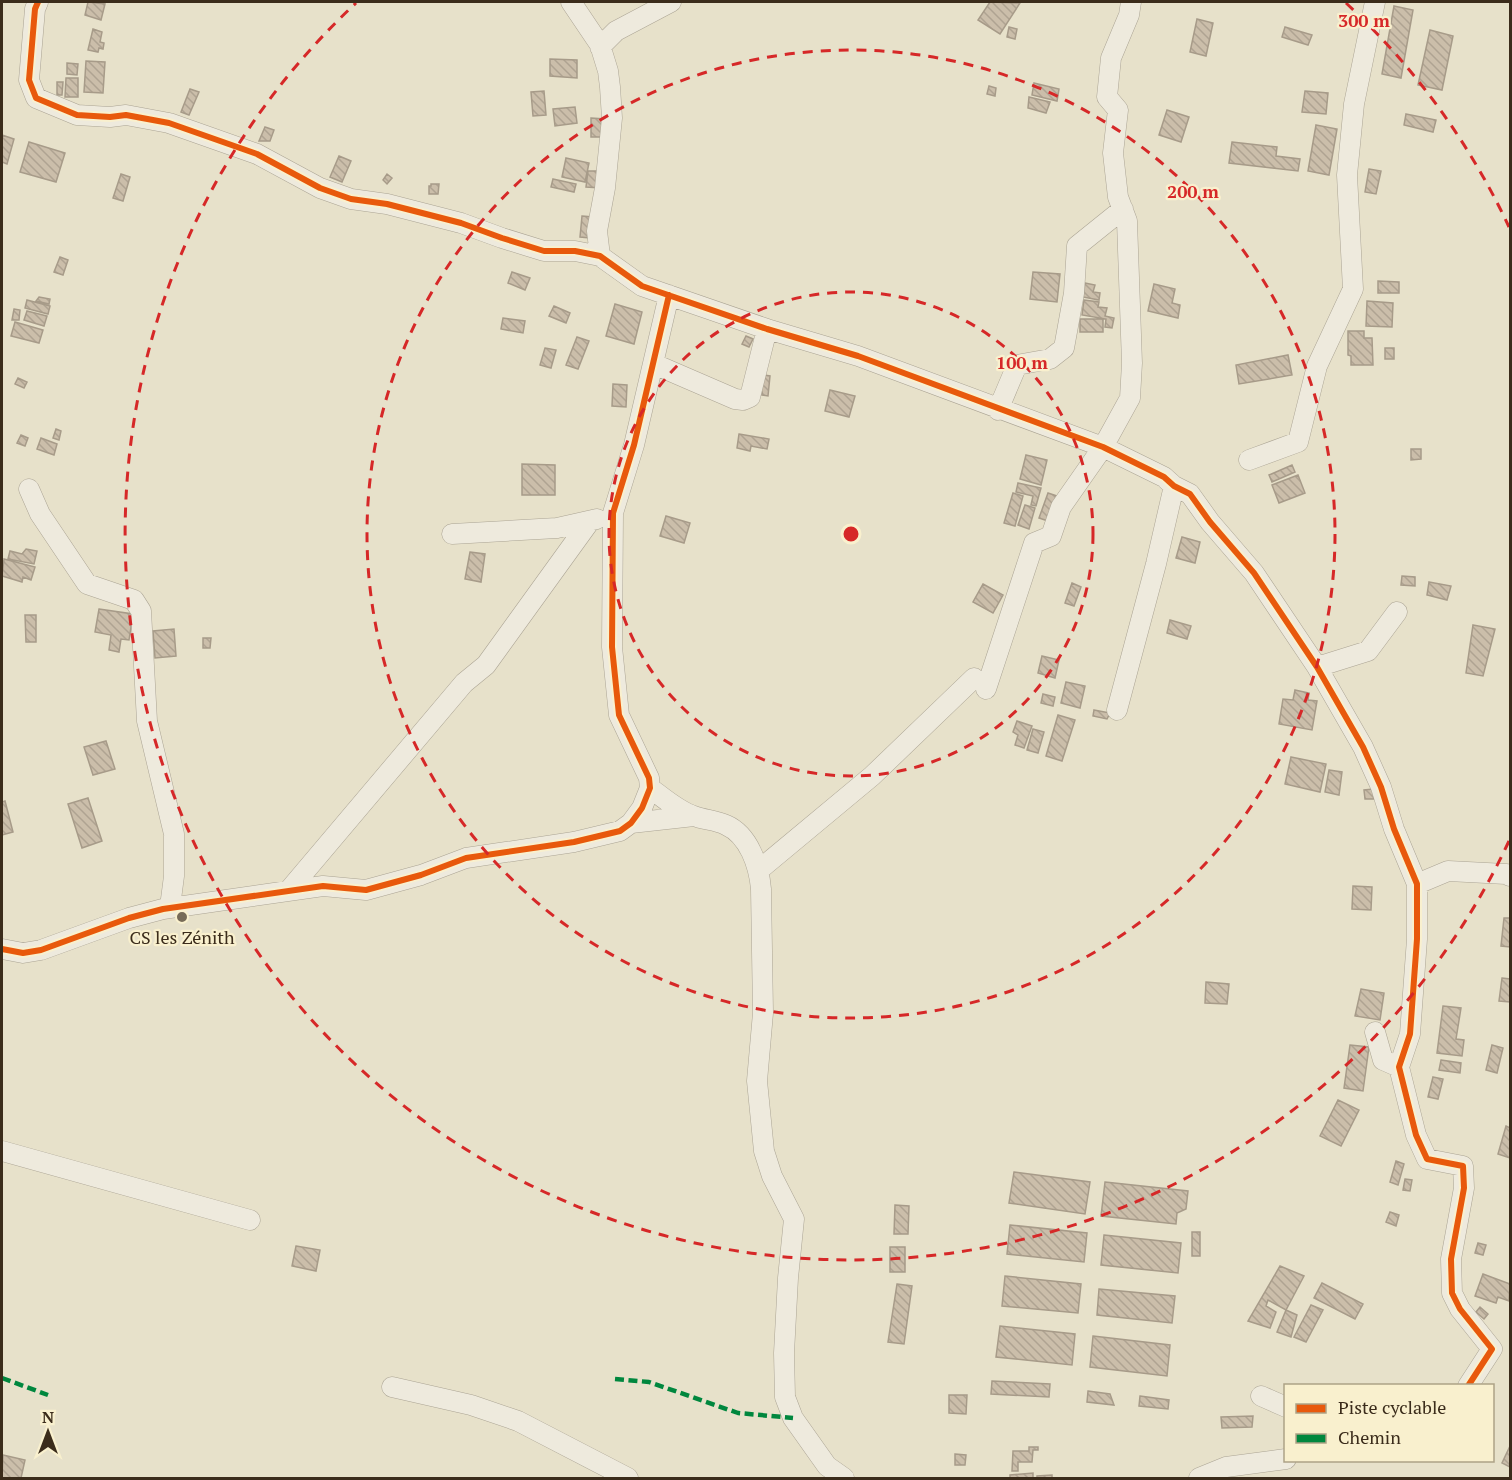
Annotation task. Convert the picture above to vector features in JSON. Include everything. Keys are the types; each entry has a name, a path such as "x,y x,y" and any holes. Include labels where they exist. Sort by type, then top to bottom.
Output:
{"street":[{"path":"38,2 35,9 29,80 36,98 77,115 110,117 126,115 169,123 257,154 320,188 351,199 387,204 461,223 544,251 575,251 600,256 642,286 767,329 858,356 1103,447 1164,477 1174,486 1190,494 1210,522 1254,573 1317,668 1363,747 1381,787 1395,829 1418,884 1418,939 1410,1034 1399,1067 1416,1135 1427,1159 1463,1166 1464,1188 1451,1259 1452,1293 1460,1309 1492,1349 1469,1384"},
{"path":"571,2 600,47 608,71 612,118 605,188 597,231 600,256"},
{"path":"600,47 616,31 671,2"},
{"path":"759,870 980,683 1034,543 1051,536 1061,507 1103,447 1130,398 1132,363 1127,221 1118,197 1113,153 1118,110 1107,97 1111,58 1129,15 1131,2"},
{"path":"1250,460 1298,442 1317,366 1353,289 1347,175 1354,104 1375,2"},
{"path":"999,410 1017,365 1050,359 1064,348 1074,293 1077,246 1123,209"},
{"path":"2,949 23,953 41,950 129,918 170,908 290,889 323,886 366,890 421,875 466,858 574,842 620,831 631,823 642,808 650,788 648,778 619,715 612,647 613,513 654,364 669,295"},
{"path":"654,364 735,399 744,400 750,397 767,329"},
{"path":"1117,710 1174,486"},
{"path":"29,489 40,514 87,584 134,600 141,611 147,721 174,834 174,876 170,908"},
{"path":"452,534 557,528 613,513"},
{"path":"290,889 464,683 486,664 590,521"},
{"path":"1317,668 1368,651 1397,612"},
{"path":"650,788 694,816 726,824 735,830 752,853 759,870 763,1013 757,1081 764,1151 772,1176 794,1219 784,1353 785,1397 793,1418 827,1466 844,1479"},
{"path":"631,823 694,816"},
{"path":"1418,884 1448,871 1510,876"},
{"path":"1376,1032 1383,1060 1399,1067"},
{"path":"2,1151 250,1220"},
{"path":"392,1387 471,1405 518,1421 628,1479"},
{"path":"1261,1396 1284,1406"},
{"path":"1199,1479 1226,1467 1284,1459"}],"building":[{"path":"88,2 105,4 101,20 85,15"},
{"path":"990,2 1020,3 1000,34 978,20"},
{"path":"1394,6 1413,10 1401,78 1382,74"},
{"path":"1197,19 1213,23 1206,56 1190,52"},
{"path":"1009,27 1017,29 1015,39 1007,37"},
{"path":"1285,27 1312,35 1308,45 1282,37"},
{"path":"93,29 102,32 100,42 104,43 103,49 99,48 98,52 88,50"},
{"path":"1430,30 1453,36 1442,90 1418,85"},
{"path":"550,59 577,60 577,78 550,76"},
{"path":"86,61 105,62 103,93 84,92"},
{"path":"67,63 78,64 77,75 67,74"},
{"path":"66,78 78,78 78,97 65,97"},
{"path":"57,82 63,82 62,95 57,95"},
{"path":"1034,83 1059,89 1057,101 1032,95"},
{"path":"989,86 996,88 995,96 987,94"},
{"path":"190,89 199,92 189,115 181,112"},
{"path":"544,91 546,115 533,116 531,92"},
{"path":"1305,91 1328,93 1326,114 1302,112"},
{"path":"1029,97 1050,102 1046,113 1028,108"},
{"path":"575,107 577,123 555,126 553,109"},
{"path":"1167,110 1189,117 1181,142 1159,135"},
{"path":"1406,114 1436,120 1433,132 1404,125"},
{"path":"591,118 605,119 605,137 591,137"},
{"path":"1316,125 1337,129 1329,175 1308,171"},
{"path":"265,127 274,130 270,141 259,141"},
{"path":"2,135 14,139 7,164 2,162"},
{"path":"29,142 65,153 56,182 20,172"},
{"path":"1232,142 1277,147 1276,156 1300,159 1298,171 1229,163"},
{"path":"339,156 351,161 342,182 330,177"},
{"path":"566,158 589,163 585,182 562,177"},
{"path":"1369,169 1381,171 1376,194 1365,192"},
{"path":"588,171 602,171 601,188 586,187"},
{"path":"121,174 130,177 123,201 113,198"},
{"path":"387,174 392,178 387,184 383,180"},
{"path":"553,179 576,184 574,192 551,187"},
{"path":"431,184 439,184 438,194 429,194"},
{"path":"582,216 593,217 590,238 580,237"},
{"path":"60,257 68,260 63,275 54,272"},
{"path":"512,272 530,278 525,290 508,283"},
{"path":"1033,272 1060,274 1057,302 1030,299"},
{"path":"1378,281 1399,282 1399,293 1378,293"},
{"path":"1085,283 1095,285 1093,292 1100,293 1099,300 1083,297"},
{"path":"1154,284 1175,289 1172,303 1180,305 1178,318 1148,311"},
{"path":"39,297 50,299 49,304 36,301"},
{"path":"27,300 50,306 48,314 25,308"},
{"path":"1084,300 1099,302 1098,307 1107,308 1105,316 1114,318 1112,328 1105,327 1106,319 1082,315"},
{"path":"1367,301 1393,303 1392,327 1366,326"},
{"path":"615,304 642,312 634,344 606,336"},
{"path":"554,306 570,313 566,323 549,316"},
{"path":"14,309 20,310 19,320 12,320"},
{"path":"27,311 47,316 44,326 24,320"},
{"path":"503,318 525,321 523,333 501,329"},
{"path":"1080,319 1103,319 1103,332 1080,332"},
{"path":"15,322 43,330 39,343 11,336"},
{"path":"1348,331 1364,331 1364,338 1372,338 1373,365 1351,365 1351,356 1348,355"},
{"path":"746,336 753,339 749,347 742,344"},
{"path":"577,337 589,341 578,369 566,365"},
{"path":"545,348 556,350 551,368 540,365"},
{"path":"1385,348 1394,348 1394,359 1385,359"},
{"path":"1288,355 1292,375 1239,384 1236,365"},
{"path":"756,374 770,376 768,396 762,395 762,392 754,392"},
{"path":"18,378 27,382 24,388 15,384"},
{"path":"613,384 627,385 626,407 612,406"},
{"path":"830,390 855,396 849,417 825,411"},
{"path":"56,429 61,431 59,440 53,438"},
{"path":"739,434 769,439 767,449 751,446 750,451 737,448"},
{"path":"21,435 28,438 25,446 17,443"},
{"path":"41,438 57,444 54,455 37,449"},
{"path":"1411,449 1421,449 1421,459 1411,460"},
{"path":"1026,455 1047,460 1041,485 1020,479"},
{"path":"522,464 555,465 555,495 522,495"},
{"path":"1292,465 1295,472 1272,482 1269,475"},
{"path":"1298,475 1305,493 1279,503 1272,485"},
{"path":"1018,483 1041,488 1036,506 1031,505 1033,496 1016,492"},
{"path":"1013,493 1023,496 1015,526 1004,523"},
{"path":"1048,493 1060,497 1051,522 1039,518"},
{"path":"1025,505 1035,508 1029,529 1018,525"},
{"path":"666,516 690,523 684,543 660,536"},
{"path":"1182,537 1200,542 1195,563 1176,558"},
{"path":"26,549 37,551 34,564 8,559 10,551 22,554"},
{"path":"470,552 485,554 481,582 465,579"},
{"path":"4,559 35,567 31,580 23,577 22,582 2,576"},
{"path":"1402,576 1415,577 1415,586 1401,585"},
{"path":"1429,582 1451,586 1447,600 1427,595"},
{"path":"1072,583 1081,587 1074,606 1065,603"},
{"path":"983,584 1003,595 993,613 973,602"},
{"path":"99,609 133,614 129,640 121,639 119,652 109,650 111,635 95,632"},
{"path":"25,615 36,615 36,642 26,642"},
{"path":"1170,620 1191,626 1187,639 1167,633"},
{"path":"1473,625 1495,629 1483,676 1466,673"},
{"path":"174,629 176,656 155,658 153,631"},
{"path":"203,638 211,638 210,648 203,648"},
{"path":"1042,656 1059,660 1055,678 1038,673"},
{"path":"1066,682 1085,686 1080,708 1061,703"},
{"path":"1295,690 1309,693 1308,700 1317,701 1312,730 1279,724 1283,699 1293,700"},
{"path":"1043,694 1055,697 1053,706 1041,703"},
{"path":"1094,710 1110,713 1107,719 1093,716"},
{"path":"1058,715 1075,720 1062,761 1046,756"},
{"path":"1017,721 1032,726 1024,748 1015,745 1018,735 1013,732"},
{"path":"1033,729 1044,732 1038,753 1027,750"},
{"path":"106,741 115,769 93,775 84,747"},
{"path":"1291,757 1326,764 1320,792 1285,784"},
{"path":"1329,770 1342,772 1339,795 1325,792"},
{"path":"1373,789 1374,799 1365,799 1364,790"},
{"path":"88,798 102,841 82,848 68,804"},
{"path":"5,801 13,832 2,835 2,802"},
{"path":"1353,886 1372,887 1371,910 1352,909"},
{"path":"1504,918 1510,918 1510,947 1501,946"},
{"path":"1502,978 1510,979 1510,1002 1499,1001"},
{"path":"1206,982 1229,984 1227,1004 1205,1003"},
{"path":"1361,989 1384,993 1380,1020 1355,1016"},
{"path":"1443,1006 1461,1008 1456,1039 1464,1040 1462,1056 1437,1053"},
{"path":"1350,1045 1369,1047 1363,1091 1344,1088"},
{"path":"1492,1045 1503,1048 1497,1073 1486,1070"},
{"path":"1441,1060 1461,1063 1460,1073 1439,1070"},
{"path":"1433,1077 1443,1079 1438,1099 1428,1097"},
{"path":"1338,1100 1359,1110 1341,1146 1320,1136"},
{"path":"1506,1126 1510,1128 1510,1158 1498,1154"},
{"path":"1396,1161 1404,1164 1398,1185 1390,1182"},
{"path":"1014,1172 1090,1182 1085,1214 1009,1203"},
{"path":"1405,1179 1412,1180 1410,1191 1403,1190"},
{"path":"1105,1182 1188,1191 1186,1209 1177,1213 1176,1224 1101,1216"},
{"path":"895,1205 909,1206 908,1234 894,1234"},
{"path":"1390,1212 1399,1215 1396,1226 1386,1222"},
{"path":"1010,1225 1087,1233 1084,1262 1007,1254"},
{"path":"1192,1232 1200,1232 1200,1256 1192,1256"},
{"path":"1104,1235 1181,1243 1178,1273 1101,1265"},
{"path":"1478,1243 1486,1245 1483,1255 1475,1253"},
{"path":"296,1246 320,1250 316,1271 292,1266"},
{"path":"890,1247 905,1247 905,1272 890,1272"},
{"path":"1280,1266 1304,1276 1286,1310 1268,1300 1266,1306 1276,1312 1270,1328 1248,1321"},
{"path":"1483,1274 1510,1284 1509,1301 1498,1297 1496,1303 1475,1296"},
{"path":"1005,1276 1081,1284 1078,1313 1002,1306"},
{"path":"1322,1283 1363,1304 1355,1319 1314,1298"},
{"path":"897,1284 912,1286 904,1344 888,1342"},
{"path":"1099,1289 1175,1296 1172,1323 1097,1315"},
{"path":"1311,1305 1323,1310 1306,1342 1294,1337"},
{"path":"1480,1307 1488,1314 1484,1319 1476,1312"},
{"path":"1286,1310 1297,1315 1291,1337 1277,1332"},
{"path":"1000,1326 1075,1334 1072,1365 996,1357"},
{"path":"1093,1336 1170,1345 1167,1376 1090,1367"},
{"path":"992,1381 1050,1384 1049,1397 991,1394"},
{"path":"1088,1391 1110,1394 1114,1405 1087,1402"},
{"path":"949,1395 967,1395 966,1414 949,1413"},
{"path":"1140,1396 1169,1400 1168,1409 1139,1406"},
{"path":"1253,1416 1252,1427 1222,1428 1221,1417"},
{"path":"1510,1446 1510,1467 1502,1463"},
{"path":"1029,1447 1038,1447 1038,1450 1033,1450 1032,1462 1018,1462 1018,1471 1012,1471 1013,1451 1029,1451"},
{"path":"955,1454 966,1455 965,1465 955,1465"},
{"path":"3,1455 25,1460 21,1478 2,1478"},
{"path":"1033,1473 1033,1478 1010,1478 1010,1475"},
{"path":"1052,1475 1052,1478 1037,1478 1037,1476"}],"marked path":[{"path":"2,1378 48,1395"},
{"path":"615,1379 649,1382 738,1413 793,1418"}],"cycle path":[{"path":"38,2 35,9 29,80 36,98 77,115 110,117 126,115 169,123 257,154 320,188 351,199 387,204 461,223 544,251 575,251 600,256 642,286 767,329 858,356 1103,447 1164,477 1174,486 1190,494 1210,522 1254,573 1317,667 1363,747 1381,787 1394,829 1417,884 1417,939 1410,1034 1399,1067 1416,1135 1427,1159 1463,1166 1464,1188 1451,1259 1452,1293 1460,1309 1492,1349 1469,1384"},
{"path":"2,949 23,953 41,950 129,918 163,909 323,886 366,890 421,875 466,858 574,842 620,831 631,823 642,808 650,788 649,778 619,715 612,647 613,513 634,445 669,295"}],"place":[{"name":"CS les Zénith","path":"182,917"}]}
